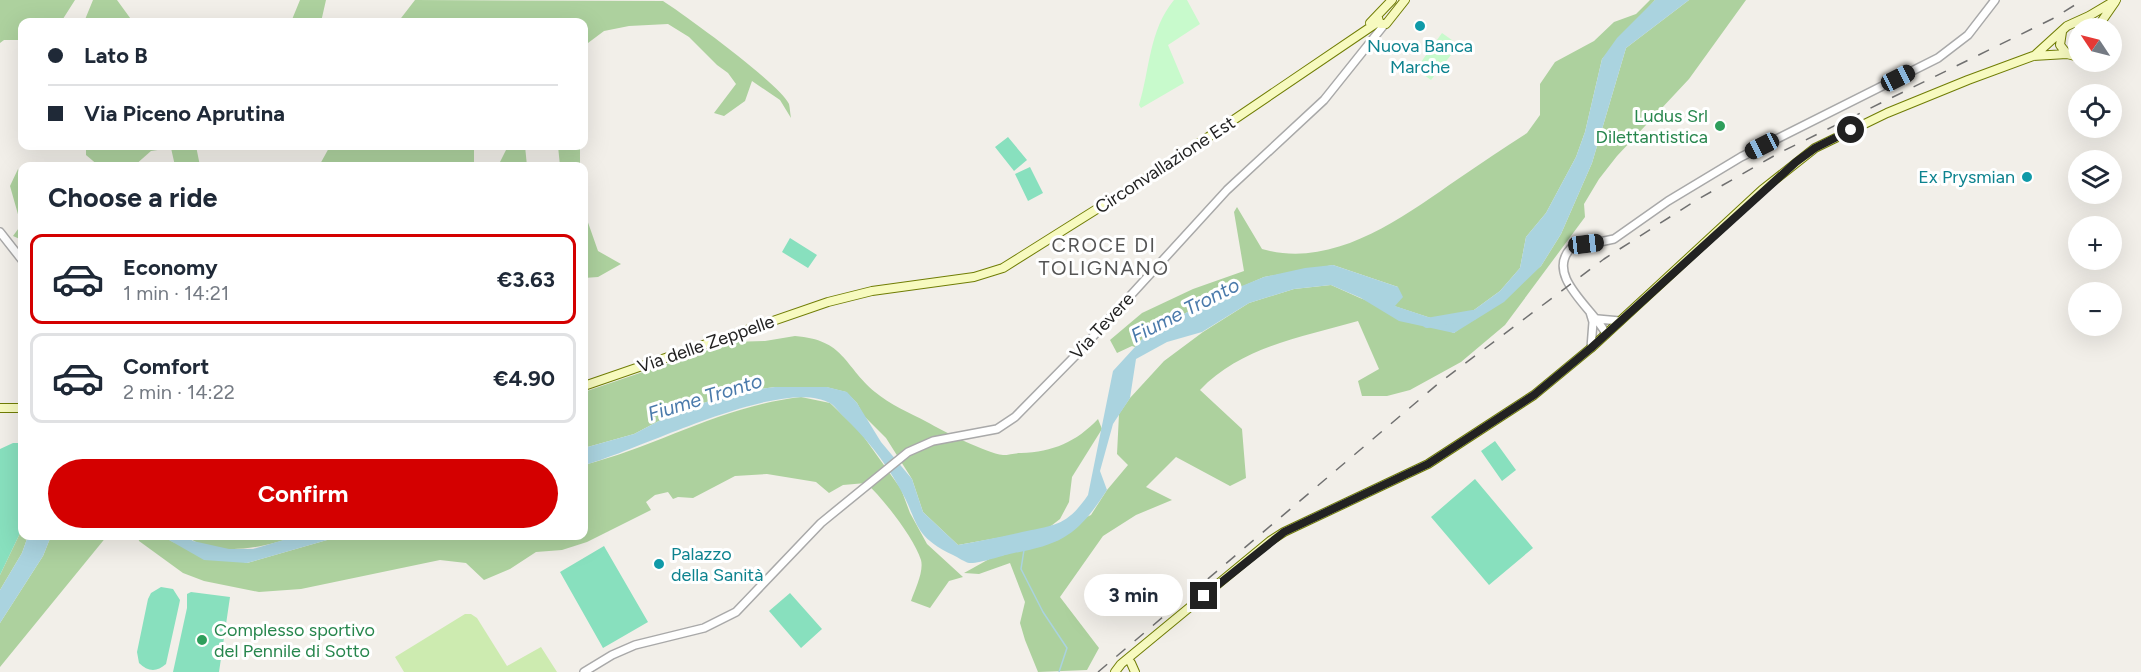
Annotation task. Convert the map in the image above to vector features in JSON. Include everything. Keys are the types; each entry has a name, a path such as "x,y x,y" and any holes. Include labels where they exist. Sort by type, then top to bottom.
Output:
{"main road":[{"path":"1381,22 1392,0"},
{"path":"1381,22 1406,0"},
{"path":"2085,18 2116,0"},
{"path":"2104,18 2116,0"},
{"name":"Circonvallazione Est","path":"828,302 872,291 974,278 1003,268 1167,165 1353,37 1381,22"},
{"path":"2033,57 2068,27"},
{"path":"2064,29 2061,33 2060,45 2067,54"},
{"path":"1117,671 1158,634 1284,532 1392,483 1441,456 1534,395 1591,348 1762,190 1815,148 1887,113 1968,80 2033,57 2067,54"},
{"name":"Via delle Zeppelle","path":"588,385 828,302"},
{"path":"0,408 18,408"},
{"path":"1129,662 1135,672"}],"street":[{"path":"1606,334 1566,280 1563,266 1566,254 1574,247 1614,239 1668,201 1741,157 1938,58 1968,35 1995,0"},
{"name":"Via Tevere","path":"584,672 635,645 704,628 736,612 816,528 899,459 922,444 987,432 1006,424 1015,417 1077,354 1243,173 1324,100 1381,22"},
{"path":"0,232 18,255"},
{"path":"1595,320 1620,321"},
{"path":"1591,348 1595,320"}],"green space":[{"path":"0,0 75,0 64,18 18,18 18,40 4,40 0,43"},
{"path":"93,0 117,0 130,18 86,18"},
{"path":"300,0 326,0 322,18 293,18"},
{"path":"415,0 663,1 769,82 789,104 791,118 780,100 752,81 745,101 724,116 714,113 736,84 728,73 689,37 668,24 629,26 604,31 588,43 588,18 401,18"},
{"path":"1174,0 1187,0 1200,24 1168,45 1184,83 1141,108 1139,105 1151,50 1160,24"},
{"path":"1650,0 1655,0 1602,59 1585,132 1576,157 1546,213 1526,237 1520,268 1500,291 1463,318 1440,321 1394,306 1398,287 1333,265 1264,277 1202,304 1146,335 1135,347 1132,346 1117,353 1110,340 1142,313 1193,289 1244,271 1234,212 1237,207 1262,249 1289,254 1315,252 1341,246 1366,236 1414,209 1527,133 1540,115 1540,84 1555,62 1594,41 1614,22 1636,14"},
{"path":"1689,0 1746,0 1689,79 1617,156 1599,179 1584,204 1585,217 1505,325 1461,362 1410,390 1387,396 1362,396 1358,381 1379,369 1358,321 1273,345 1234,363 1216,375 1200,390 1242,429 1246,478 1230,486 1176,457 1146,487 1172,500 1136,515 1103,536 1060,597 1099,648 1087,670 1038,672 1020,623 1025,602 1010,563 979,574 964,573 991,558 1004,555 1091,515 1107,490 1128,465 1117,454 1119,414 1130,398 1164,361 1203,332 1249,303 1294,289 1331,285 1454,333 1541,266 1561,234 1592,163 1626,48"},
{"path":"1442,33 1459,45 1431,80 1416,69"},
{"path":"1008,137 1027,160 1014,171 995,147"},
{"path":"86,150 158,150 151,151 139,162 94,162 86,155"},
{"path":"171,150 197,150 199,162 174,162"},
{"path":"328,150 474,150 474,162 321,162"},
{"path":"506,150 525,150 527,162 500,162"},
{"path":"558,150 580,150 580,162 560,162"},
{"path":"1030,167 1043,193 1028,201 1015,174"},
{"path":"18,169 18,214 10,186"},
{"path":"588,222 598,251 621,264 598,277 588,278"},
{"path":"18,229 18,238 13,236"},
{"path":"790,238 817,255 808,268 782,252"},
{"path":"795,336 811,338 824,343 842,355 864,382 893,404 954,436 996,453 1005,455 1054,448 1072,440 1098,419 1102,429 1072,477 1069,502 1060,519 1047,529 958,545 923,512 912,479 886,438 864,416 857,403 846,392 826,387 775,387 737,392 676,412 634,434 588,447 588,391 731,342 765,341"},
{"path":"801,397 830,403 861,433 901,489 910,513 927,544 963,577 949,581 930,608 911,601 919,581 922,565 912,541 881,498 866,483 843,485 829,493 816,482 767,474 735,476 693,498 673,499 668,492 655,495 646,502 651,510 587,542 562,550 536,552 510,569 484,580 466,563 440,560 301,589 259,592 204,581 183,573 139,541 169,540 247,563 327,540 588,540 588,464 638,448 717,417 772,402"},
{"path":"1495,441 1516,470 1502,481 1481,451"},
{"path":"18,443 18,537 0,575 0,449"},
{"path":"1475,479 1533,548 1489,585 1431,517"},
{"path":"18,537 18,540 27,540 22,553 0,590 0,575"},
{"path":"49,540 104,540 0,667 0,623 43,556"},
{"path":"193,540 284,540 241,549 226,549"},
{"path":"604,546 648,622 603,648 560,572"},
{"path":"161,587 173,589 180,600 166,664 152,670 139,663 137,652 148,599 151,593"},
{"name":"Complesso sportivo del Pennile di Sotto","path":"191,592 230,597 219,672 173,672 187,608 187,594"},
{"path":"790,593 822,629 801,648 769,611"},
{"path":"465,614 471,614 477,618 507,666 541,647 557,672 404,672 395,657"}],"water":[{"path":"1655,0 1689,0 1626,48 1592,163 1561,234 1541,266 1504,302 1454,333 1399,321 1361,298 1331,285 1294,289 1249,303 1202,332 1167,342 1136,359 1130,398 1113,424 1100,471 1107,490 1088,517 1069,534 1046,545 973,563 965,562 939,548 923,534 893,477 866,441 832,404 808,397 778,399 745,407 588,464 588,447 634,434 676,412 737,392 775,387 827,387 847,392 857,403 881,442 912,479 923,512 958,545 1043,528 1060,522 1073,513 1088,495 1113,371 1146,335 1202,304 1264,277 1305,268 1333,265 1398,287 1403,297 1395,306 1440,321 1463,318 1500,291 1520,268 1526,237 1546,213 1576,157 1585,132 1602,59 1617,38"},
{"path":"27,540 49,540 43,556 0,623 0,590 22,553"},
{"path":"169,540 192,540 229,549 253,549 283,540 327,540 247,563 204,560"}],"waterway":[{"name":"Fiume Tronto","path":"1427,323 1473,315"},
{"path":"1024,550 1021,569 1043,612 1067,648 1059,672"}],"railway":[{"path":"1098,672 1439,383 1604,259 1695,201 1779,153 2052,19 2083,0"}],"place":[{"name":"Nuova Banca Marche","path":"1420,26"},
{"name":"Ludus Srl Dilettantistica","path":"1720,126"},
{"name":"Ex Prysmian","path":"2027,177"},
{"name":"Palazzo della Sanità","path":"659,564"},
{"name":"Complesso sportivo del Pennile di Sotto","path":"202,640"}],"district":[{"name":"CROCE DI TOLIGNANO","path":"1104,256"}],"route":[{"path":"1204,596 1284,532 1392,483 1428,464 1534,395 1591,348 1762,190 1815,148 1851,130"}]}
